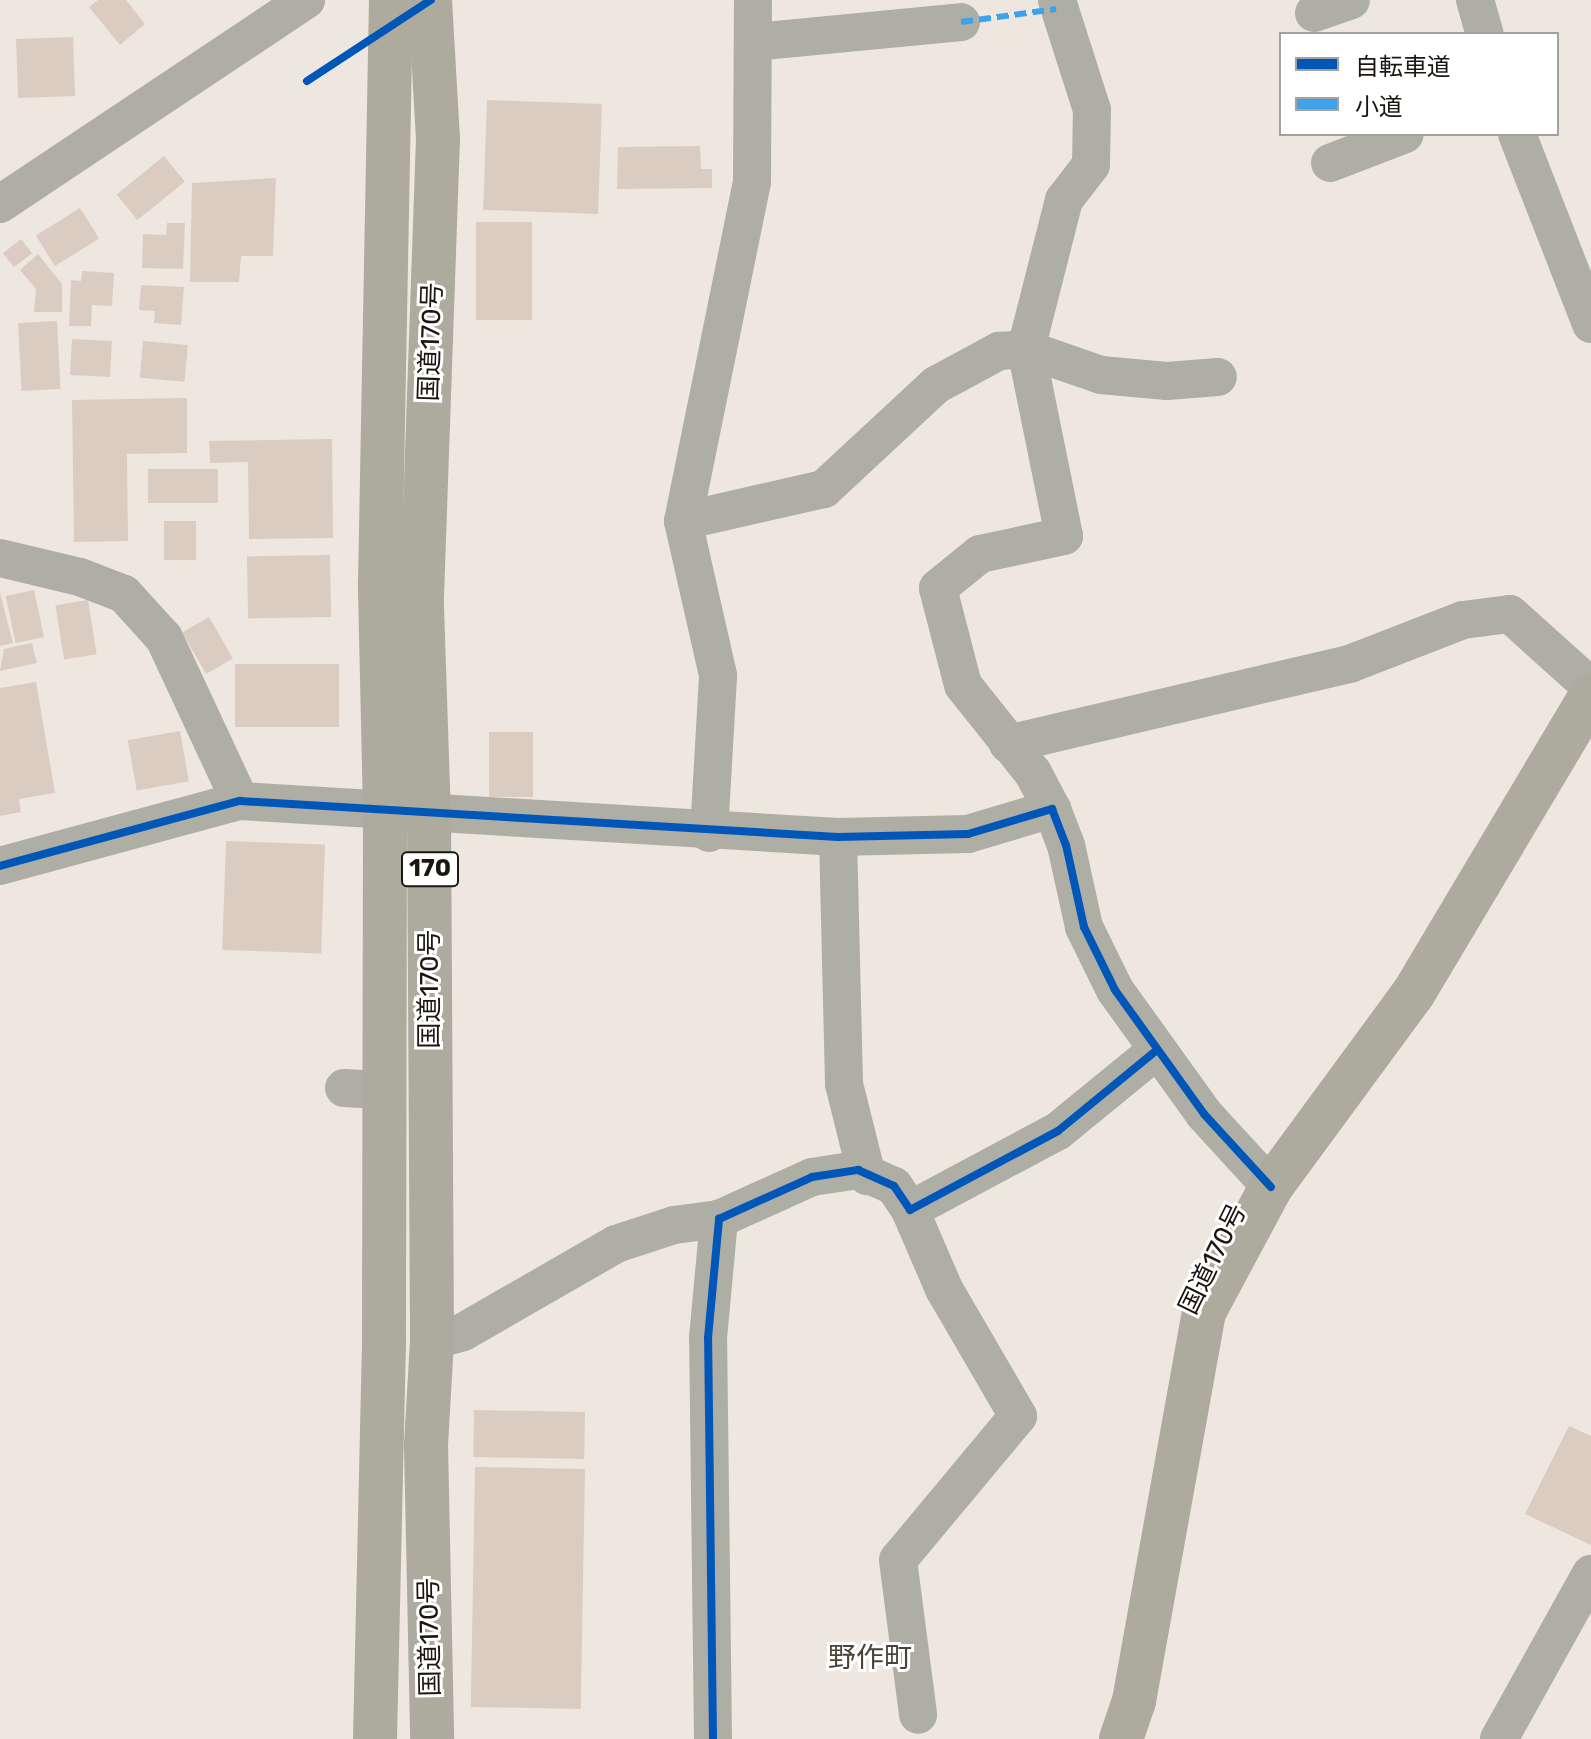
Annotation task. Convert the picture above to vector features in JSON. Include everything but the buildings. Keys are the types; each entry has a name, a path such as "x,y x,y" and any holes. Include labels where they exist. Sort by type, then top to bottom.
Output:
{"highway":[{"name":"国道170号","path":"375,1739 384,1336 362,1089 385,811 380,583 391,0"},
{"name":"国道170号","path":"430,0 438,138 422,607 429,815 432,1341 426,1444 432,1739"},
{"name":"国道170号","path":"1121,1739 1134,1701 1204,1312 1271,1187 1413,994 1591,695"}],"street":[{"path":"0,204 250,16 306,0"},
{"path":"709,833 718,675 683,521 752,182 753,0"},
{"path":"1057,0 1092,110 1091,165 1064,200 1026,349 1064,536 980,554 938,588 963,685 1033,773 1052,809 1066,845 1084,927 1115,990 1204,1114 1271,1187"},
{"path":"1314,13 1351,0"},
{"path":"1475,0 1484,32"},
{"path":"754,42 961,22"},
{"path":"1330,163 1400,136"},
{"path":"1518,136 1591,324"},
{"path":"683,521 824,489 936,385 999,351 1026,349 1101,375 1167,381 1218,377"},
{"path":"0,558 80,577 124,594 164,638 240,801"},
{"path":"1008,744 1352,663 1463,620 1510,614 1591,687"},
{"path":"0,866 240,801 709,833 838,837 968,834 1052,809"},
{"path":"838,837 844,1084 867,1176"},
{"path":"910,1210 1058,1131 1157,1050"},
{"path":"432,1341 463,1332 616,1244 674,1225 719,1219 812,1177 858,1170 894,1186 910,1210 944,1289 1018,1416 898,1560 918,1715"},
{"path":"713,1739 708,1338 719,1219"},
{"path":"1499,1739 1591,1574"}],"marked path":[{"path":"961,22 1056,9"}],"cycle path":[{"path":"307,81 431,0"},
{"path":"0,866 240,801 838,837 968,834 1052,809 1066,845 1084,927 1115,990 1204,1114 1271,1187"},
{"path":"713,1739 708,1338 719,1219 812,1177 858,1170 894,1186 910,1210 1058,1131 1157,1050"}],"district":[{"name":"野作町","path":"870,1658"}]}
